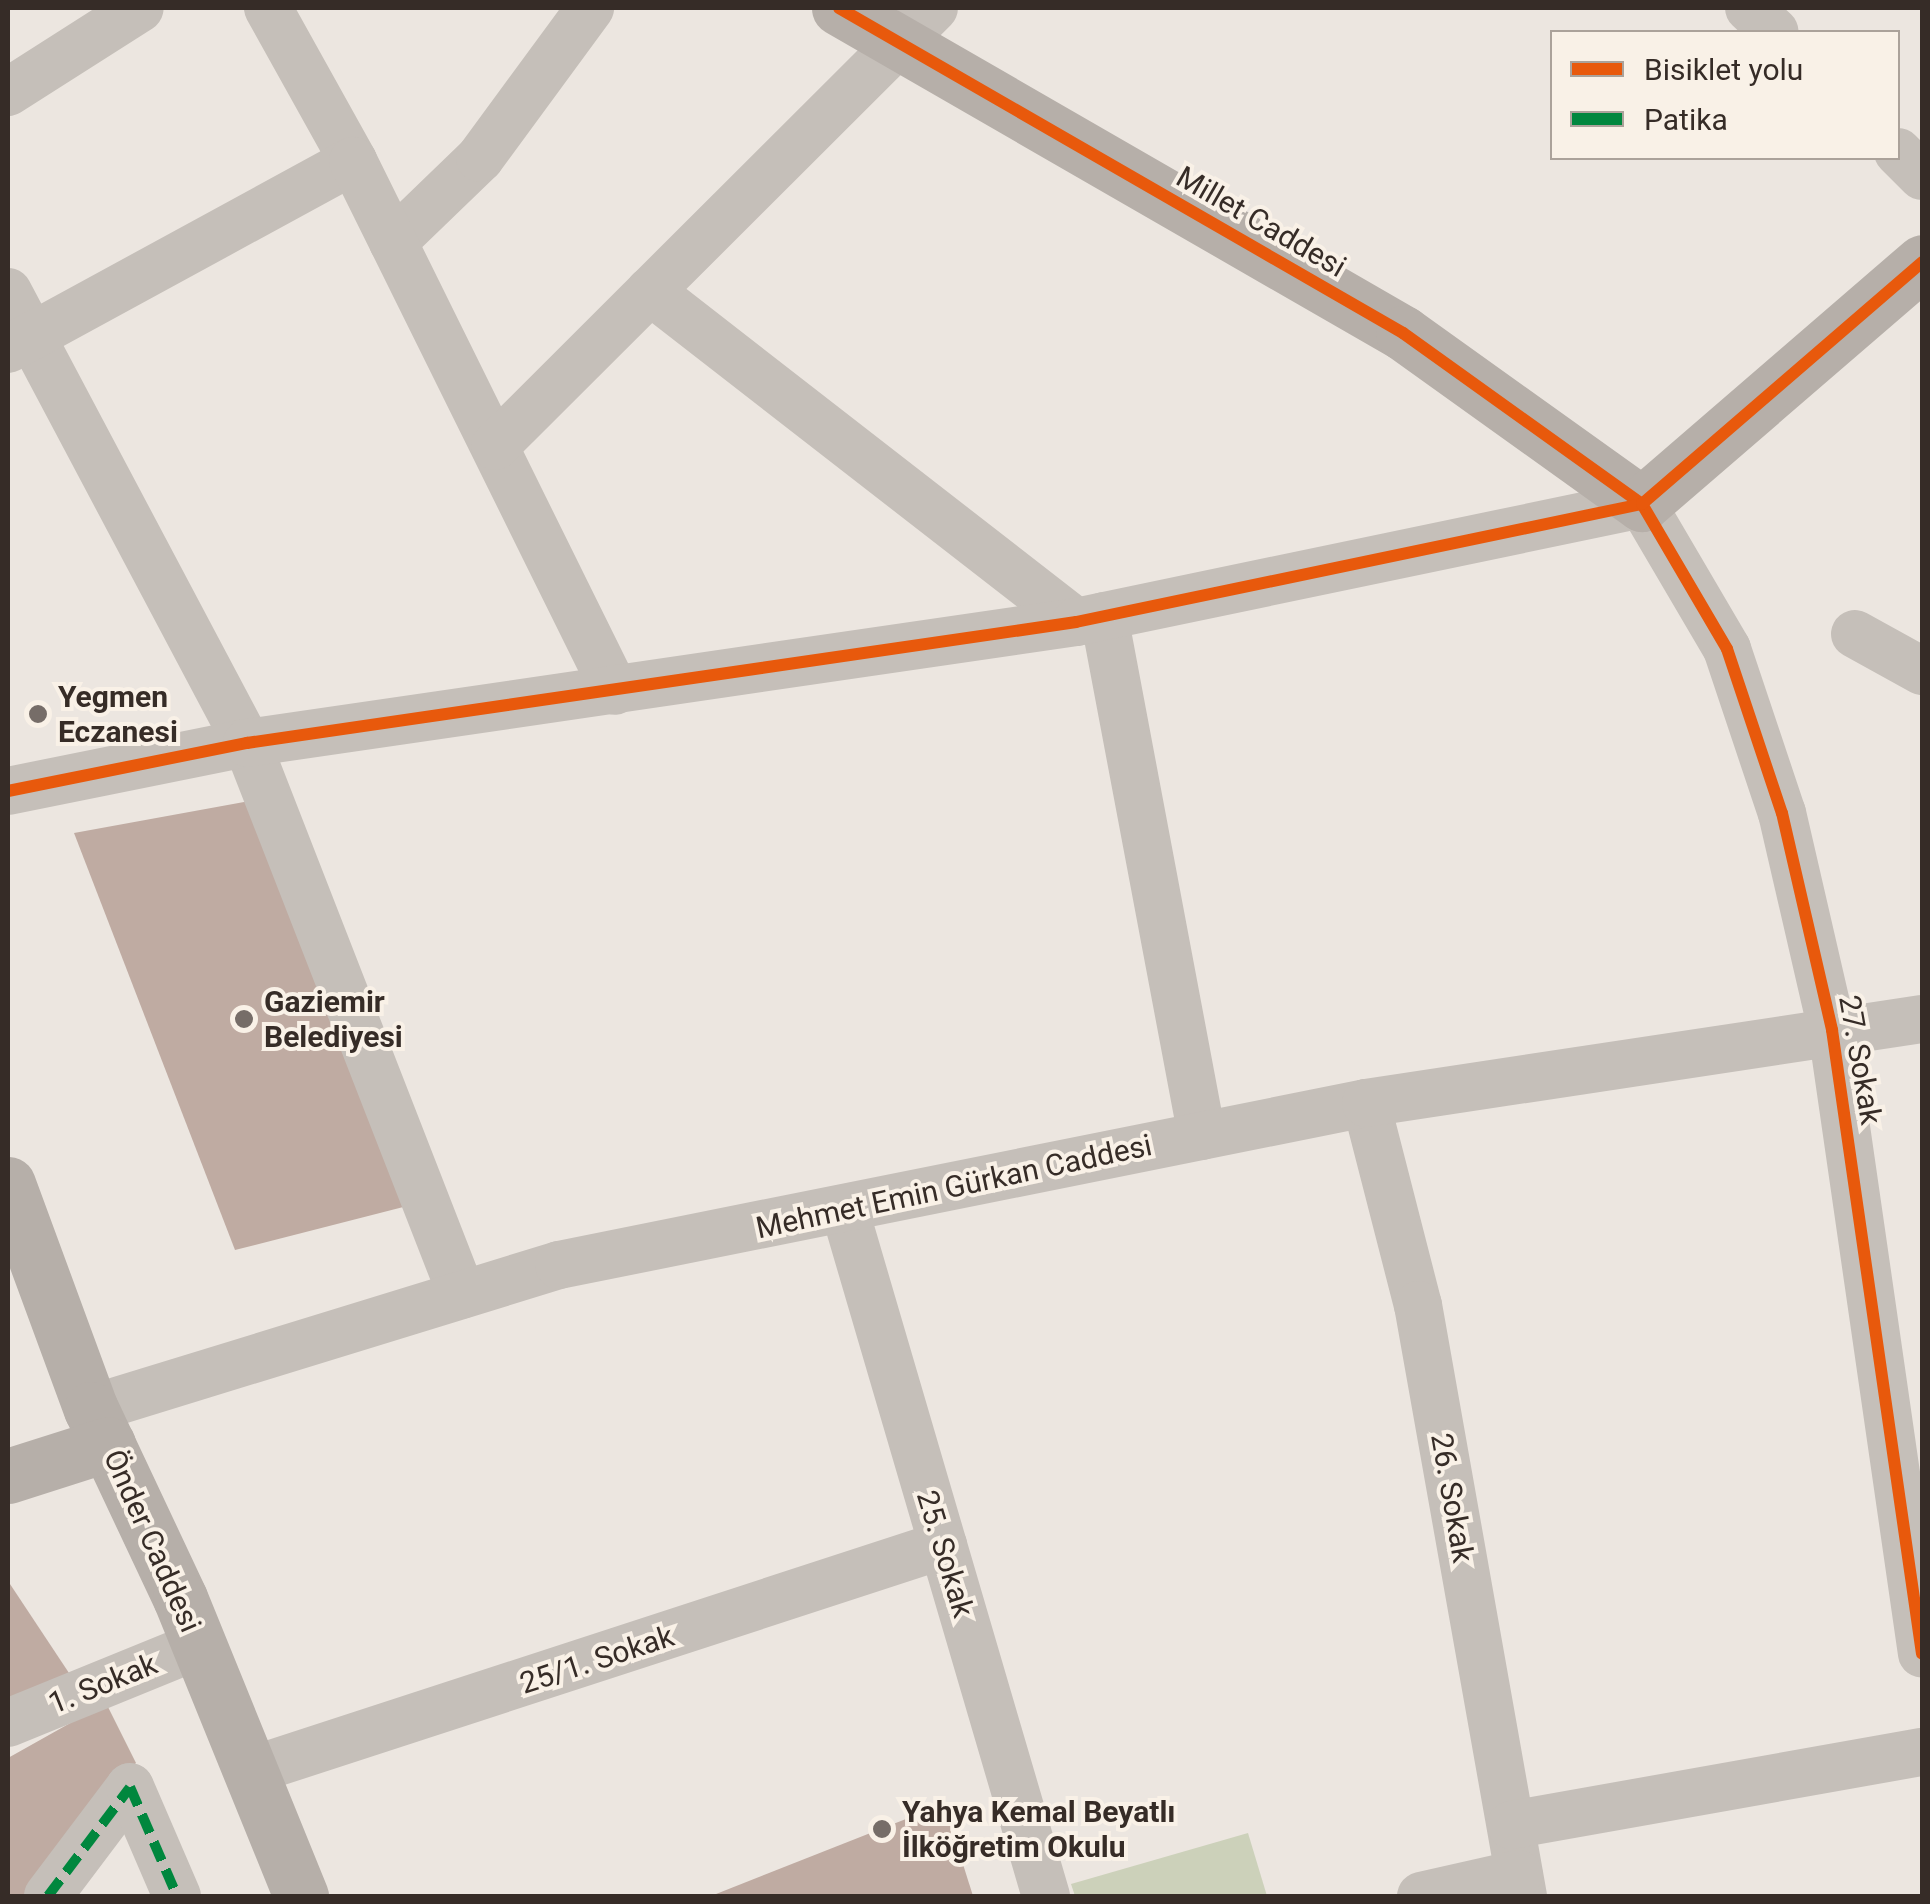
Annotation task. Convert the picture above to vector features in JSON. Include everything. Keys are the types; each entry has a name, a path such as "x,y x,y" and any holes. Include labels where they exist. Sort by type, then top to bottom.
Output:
{"street":[{"path":"8,92 140,8"},
{"path":"268,8 352,161 614,691"},
{"path":"393,242 480,158 590,8"},
{"name":"Millet Caddesi","path":"840,8 917,25 1402,333 1642,504"},
{"path":"1749,8 1773,30"},
{"path":"495,446 917,25"},
{"path":"1900,154 1922,176"},
{"path":"19,343 352,161"},
{"path":"8,791 246,744 1090,619 1642,504 1922,262"},
{"path":"650,291 1090,619 1202,1136"},
{"path":"8,292 19,343 246,744 462,1296"},
{"name":"27. Sokak","path":"1642,504 1727,649 1782,813 1832,1030 1922,1654"},
{"path":"1856,634 1922,672"},
{"name":"Mehmet Emin Gürkan Caddesi","path":"100,1427 462,1296 559,1265 845,1212 1366,1103 1922,1019"},
{"name":"26. Sokak","path":"1366,1103 1418,1305 1521,1885"},
{"name":"Önder Caddesi","path":"8,1184 100,1427 199,1645 301,1896"},
{"name":"25. Sokak","path":"845,1212 1046,1896"},
{"path":"8,1438 100,1427"},
{"path":"8,1476 100,1427"},
{"name":"25/1. Sokak","path":"250,1771 944,1545"},
{"name":"1. Sokak","path":"8,1723 199,1645"},
{"path":"1511,1825 1922,1752"},
{"path":"48,1896 130,1787 177,1896"},
{"path":"1422,1896 1521,1885"}],"green space":[{"path":"1248,1833 1267,1896 1075,1896 1071,1884"}],"building":[{"name":"Gaziemir Belediyesi","path":"255,800 415,1204 235,1250 74,833"},
{"path":"8,1581 69,1673 8,1698"},
{"path":"106,1703 136,1763 92,1805 30,1896 8,1896 8,1758"},
{"path":"944,1804 973,1896 711,1896"}],"marked path":[{"path":"48,1896 130,1787 177,1896"}],"cycle path":[{"path":"839,8 1403,333 1642,504 1727,649 1782,813 1832,1030 1922,1654"},
{"path":"8,791 247,743 1076,622 1642,504 1922,262"}],"place":[{"name":"Yegmen Eczanesi","path":"38,714"},
{"name":"Gaziemir Belediyesi","path":"244,1019"},
{"name":"Yahya Kemal Beyatlı İlköğretim Okulu","path":"882,1829"}]}
